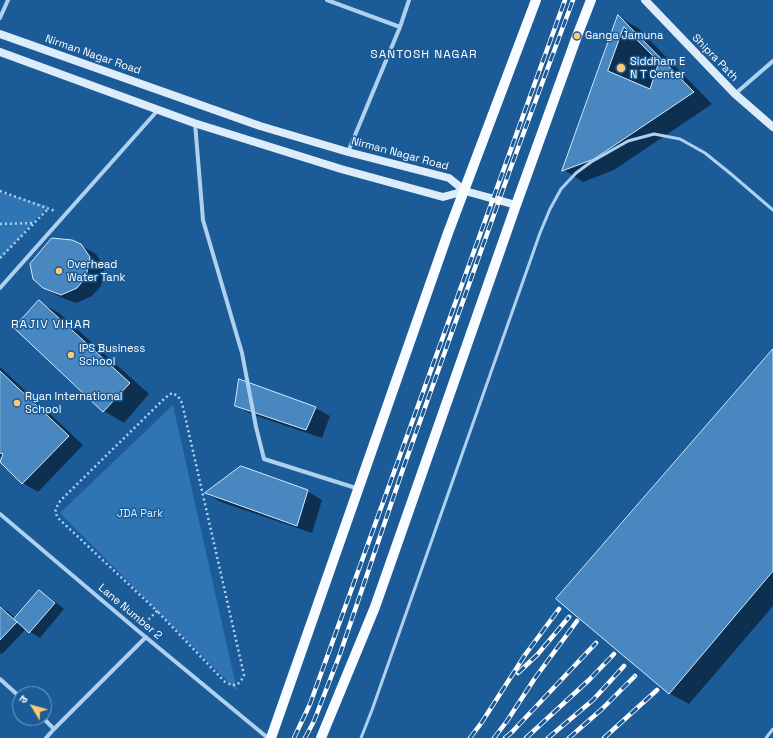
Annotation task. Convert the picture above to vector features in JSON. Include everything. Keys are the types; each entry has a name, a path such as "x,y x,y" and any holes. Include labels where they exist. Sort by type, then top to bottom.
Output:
{"main road":[{"path":"270,738 448,233 536,0"},
{"path":"321,738 375,607 516,205 591,0"}],"street":[{"path":"0,18 8,0"},
{"path":"327,0 400,27"},
{"path":"348,152 400,27 409,0"},
{"name":"Shipra Path","path":"645,0 735,94 773,127"},
{"name":"Nirman Nagar Road","path":"0,34 260,126 348,152 449,178 465,191"},
{"path":"0,52 194,123 341,169 443,197 465,191 516,205"},
{"path":"735,94 773,62"},
{"path":"0,288 159,109"},
{"path":"194,123 202,220 242,353 256,427 264,459 359,489"},
{"name":"Lane Number 2","path":"0,514 137,630 270,738"},
{"path":"46,738 146,637"},
{"path":"0,679 12,690"},
{"path":"51,726 54,729"}],"lane":[{"path":"361,738 537,241 550,209 561,189 576,173 591,162 628,141 654,134 680,138 705,153 773,210"},
{"path":"766,738 773,729"}],"path":[{"path":"0,191 48,209 0,258"},
{"path":"0,224 34,223"},
{"path":"172,393 178,396 182,403 244,675 240,682 236,686 232,686 225,682 158,611 58,518 55,512 61,500 164,398 172,393"},
{"path":"137,630 158,611"}],"green space":[{"path":"0,192 48,206 0,260"},
{"name":"JDA Park","path":"173,405 236,686 237,691 60,513"}],"building":[{"path":"618,15 694,92 594,159 562,171"},
{"path":"624,27 659,62 650,89 608,71"},
{"name":"Overhead Water Tank","path":"52,238 72,240 81,244 90,257 86,277 77,288 61,295 43,288 33,279 30,264"},
{"name":"IPS Business School","path":"39,300 130,383 103,412 14,328"},
{"path":"773,349 773,571 669,694 556,599"},
{"name":"Ryan International School","path":"0,371 69,436 22,484 0,462 3,454 0,453"},
{"path":"239,379 316,407 306,430 235,406"},
{"path":"241,466 308,490 297,526 205,493"},
{"path":"39,590 55,603 29,633 14,619"},
{"path":"0,607 17,622 0,640"}],"railway":[{"path":"294,738 310,704 565,0"},
{"path":"305,738 314,721 340,654 404,466 511,167 573,0"},
{"path":"470,738 525,655 559,609"},
{"path":"518,673 537,655 569,617"},
{"path":"494,738 535,678 577,621"},
{"path":"505,738 596,643"},
{"path":"526,738 589,680 614,654"},
{"path":"548,738 593,700 624,666"},
{"path":"569,738 602,709 635,676"},
{"path":"604,738 657,690"}],"place":[{"name":"Ganga Jamuna","path":"577,36"},
{"name":"Siddham E N T Center","path":"621,68"},
{"name":"Overhead Water Tank","path":"59,271"},
{"name":"IPS Business School","path":"71,355"},
{"name":"Ryan International School","path":"17,403"}],"district":[{"name":"SANTOSH NAGAR","path":"424,55"},
{"name":"RAJIV VIHAR","path":"51,325"}]}
